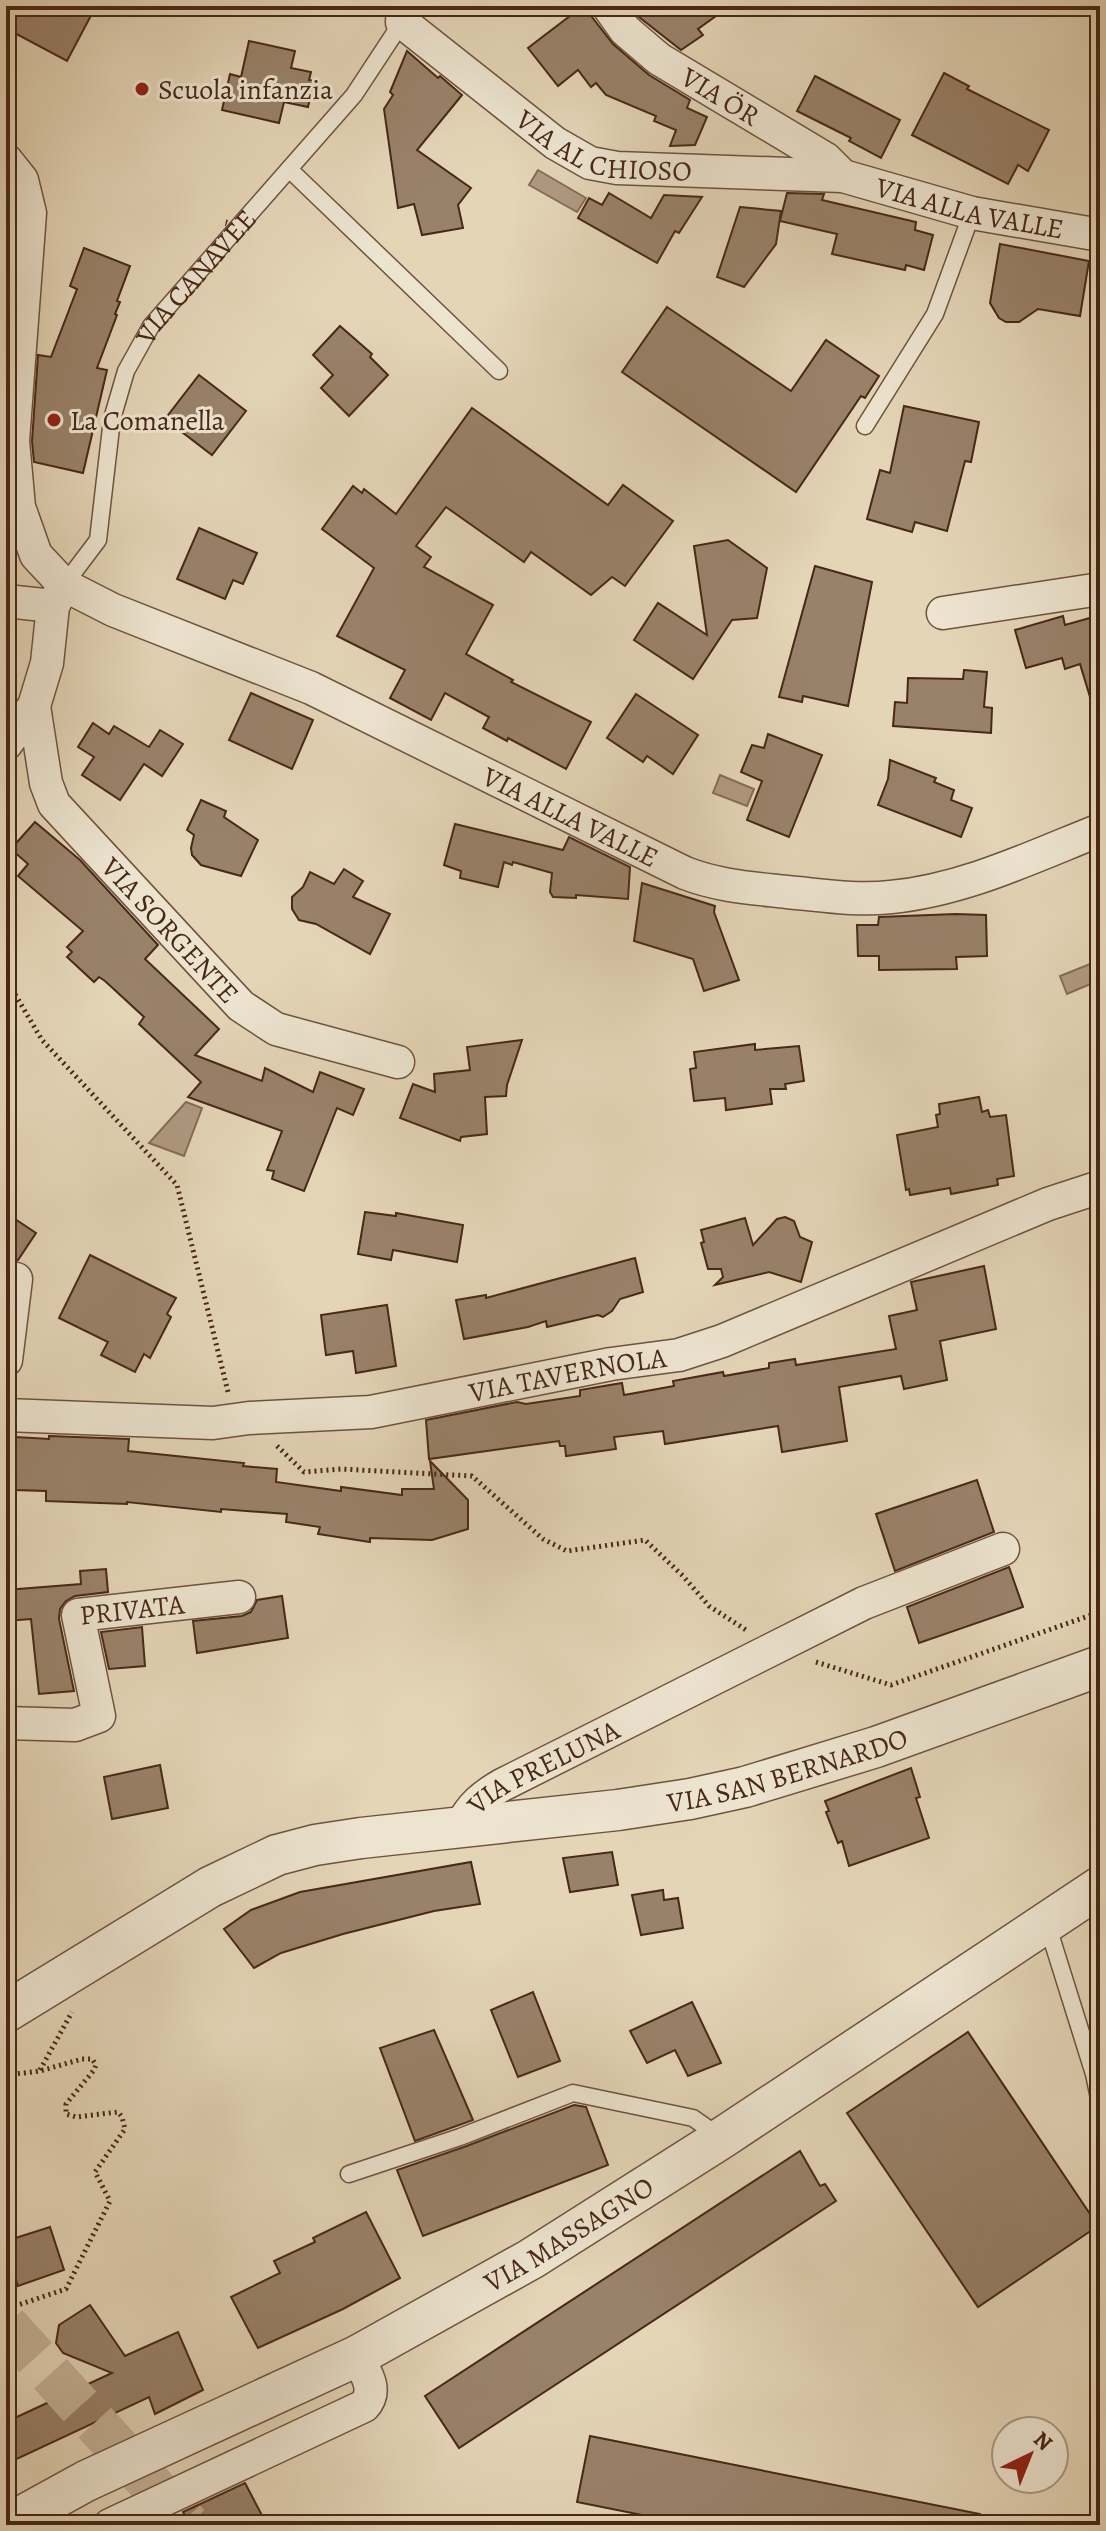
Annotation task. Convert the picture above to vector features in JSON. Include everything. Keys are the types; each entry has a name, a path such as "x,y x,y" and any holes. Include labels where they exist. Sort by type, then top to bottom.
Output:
{"street":[{"name":"VIA ÖR","path":"608,6 625,30 659,59 826,159 843,176"},
{"name":"VIA AL CHIOSO","path":"403,14 532,126 590,163 617,168 843,176"},
{"path":"6,160 22,180 30,213 13,441 12,500 36,555 59,595 47,663 34,706 6,744"},
{"name":"VIA ALLA VALLE","path":"843,176 972,213 1100,235"},
{"path":"943,613 1100,589"},
{"name":"VIA ALLA VALLE","path":"59,595 113,610 311,688 685,873 720,885 854,898 889,898 958,884 996,872 1100,830"},
{"path":"6,601 59,595"},
{"name":"VIA SORGENTE","path":"34,706 46,783 54,804 241,1006 276,1029 398,1062"},
{"name":"VIA TAVERNOLA","path":"6,1415 213,1423 249,1418 371,1412 611,1364 679,1355 722,1341 1048,1204 1100,1187"},
{"path":"6,1360 16,1279"},
{"name":"VIA PRELUNA","path":"6,2012 210,1887 277,1855 315,1845 461,1826 481,1797 502,1785 864,1603 1003,1549"},
{"name":"PRIVATA","path":"6,1723 75,1725 99,1716 78,1615 239,1597"},
{"name":"VIA SAN BERNARDO","path":"461,1826 618,1810 745,1787 876,1747 1100,1666"},
{"name":"VIA MASSAGNO","path":"6,2525 86,2481 357,2356 531,2259 722,2138 1100,1887"},
{"path":"110,2525 364,2406 370,2400 370,2382 357,2356"}],"lane":[{"name":"VIA CANAVÉE","path":"59,595 98,540 112,419 126,371 151,326 354,95 403,14"},
{"path":"289,169 499,371"},
{"path":"865,426 935,314 972,213"},
{"path":"1047,1923 1094,2074 1100,2103"},
{"path":"349,2174 460,2137 573,2093 693,2118 722,2138"},
{"path":"1098,2525 1100,2496"}],"path":[{"path":"6,979 42,1040 177,1185 230,1400 304,1472 341,1469 472,1476 543,1539 567,1551 645,1540 709,1606 774,1649 891,1685 1100,1612"},
{"path":"40,2071 81,1995 72,1974"},
{"path":"6,2075 92,2059 96,2065 94,2070 66,2104 66,2114 76,2117 118,2112 125,2129 96,2168 96,2177 110,2201 66,2289 6,2309"},
{"path":"6,2359 11,2375 6,2378"}],"shaded area":[{"path":"538,170 586,198 577,212 529,185"},
{"path":"720,775 754,789 747,806 713,793"},
{"path":"1100,960 1100,980 1067,994 1060,976"},
{"path":"186,1102 202,1108 184,1156 149,1143"}],"building":[{"path":"22,6 96,6 67,61 9,30"},
{"path":"583,6 589,6 592,17 613,44 649,75 690,100 687,108 707,117 695,145 670,146 676,130 654,121 656,116 606,95 596,83 591,87 578,70 558,86 528,48"},
{"path":"631,6 730,6 698,29 703,35 681,50 639,17"},
{"path":"249,41 295,51 291,68 311,72 309,80 314,81 308,107 284,102 279,123 222,110 230,74 241,77"},
{"path":"407,51 462,95 417,150 471,188 458,205 463,228 422,235 414,204 398,208 384,109 393,95 390,92"},
{"path":"944,73 969,86 967,89 1049,130 1028,171 1018,165 1008,184 912,135"},
{"path":"815,76 900,120 881,158 849,141 851,138 797,111"},
{"path":"609,193 651,218 664,195 702,197 679,233 675,231 657,263 578,218 589,198 602,205"},
{"path":"787,193 824,194 822,200 916,222 915,230 933,235 924,270 906,265 905,270 832,254 837,234 780,221"},
{"path":"740,207 781,211 776,244 744,287 717,277"},
{"path":"1000,244 1089,261 1080,316 1038,309 1019,322 1006,322 999,318 990,303"},
{"path":"84,248 130,266 117,301 120,302 117,315 97,368 107,370 83,473 34,462 32,441 38,355 51,357 77,289 70,286"},
{"path":"667,307 791,391 826,340 879,376 865,398 861,396 796,492 622,372"},
{"path":"340,326 372,354 370,357 388,375 349,416 321,388 333,375 313,355"},
{"path":"199,375 246,411 212,455 165,419"},
{"path":"904,406 979,422 971,462 965,461 947,531 915,522 912,532 867,519 880,470 890,473"},
{"path":"472,408 608,505 623,485 673,521 625,586 612,577 591,595 531,552 524,562 446,507 416,546 431,557 424,567 493,605 466,654 513,680 511,682 591,722 566,769 483,728 489,717 445,693 431,720 390,698 405,670 337,636 374,568 322,529 353,486 362,493 364,489 396,514"},
{"path":"199,528 257,553 243,584 233,580 225,599 177,579"},
{"path":"728,540 767,568 757,618 732,620 693,679 634,640 658,603 707,635 694,546"},
{"path":"815,566 872,582 848,706 803,696 802,702 779,697"},
{"path":"1100,615 1100,709 1094,710 1080,664 1065,669 1062,658 1026,668 1015,630 1063,616 1065,625"},
{"path":"964,670 987,672 984,707 992,708 991,733 893,726 895,702 907,703 908,678 963,679"},
{"path":"251,693 313,720 292,769 229,740"},
{"path":"636,694 698,735 673,774 647,756 643,762 607,738"},
{"path":"93,723 109,734 114,726 149,747 160,730 183,744 162,776 144,764 120,800 82,775 94,757 78,747"},
{"path":"768,734 822,755 789,837 747,820 762,781 741,772 752,745 764,748"},
{"path":"890,760 936,778 934,782 954,790 951,800 972,808 961,837 878,805 888,779"},
{"path":"201,800 226,811 224,817 258,840 241,876 201,865 192,855 194,835 187,830"},
{"path":"35,822 80,860 158,945 145,959 219,1029 195,1055 262,1081 265,1068 313,1092 320,1072 364,1089 353,1115 337,1108 304,1191 272,1179 274,1171 267,1170 282,1131 188,1097 201,1082 139,1024 144,1017 105,981 99,977 94,982 67,957 72,952 67,947 83,931 18,876 28,864 11,849"},
{"path":"455,824 563,850 569,837 630,867 628,899 576,895 576,898 553,897 550,892 552,873 513,862 512,865 504,862 498,887 460,878 461,871 444,865"},
{"path":"344,869 363,881 353,897 390,914 370,954 316,924 299,920 292,909 292,897 303,887 310,872 334,884"},
{"path":"642,883 715,906 714,912 739,980 704,991 693,959 634,941"},
{"path":"986,915 987,956 956,957 957,969 879,970 879,956 858,956 857,925 878,925 879,917"},
{"path":"522,1040 506,1096 485,1097 487,1134 461,1137 460,1141 400,1118 413,1084 435,1092 434,1074 470,1070 467,1047"},
{"path":"755,1044 755,1050 799,1046 804,1081 785,1084 786,1089 770,1089 772,1104 726,1110 725,1098 694,1101 690,1069 696,1068 694,1052"},
{"path":"979,1097 982,1112 988,1110 990,1117 1006,1115 1014,1176 997,1179 998,1185 951,1194 950,1188 910,1195 909,1189 906,1190 897,1135 938,1127 936,1115 940,1114 939,1104"},
{"path":"365,1212 396,1216 396,1213 463,1225 457,1262 393,1250 391,1260 358,1254"},
{"path":"6,1213 36,1233 18,1260 6,1263"},
{"path":"785,1217 794,1221 800,1237 812,1242 801,1282 769,1272 715,1285 723,1277 721,1269 708,1269 701,1230 745,1218 753,1245 777,1219"},
{"path":"90,1255 176,1298 167,1314 171,1317 150,1358 144,1354 135,1372 101,1355 108,1342 59,1318"},
{"path":"635,1258 643,1292 620,1299 612,1311 603,1317 598,1315 547,1327 546,1321 464,1339 456,1300 486,1295 486,1298"},
{"path":"984,1266 996,1329 940,1341 947,1380 904,1389 901,1376 839,1387 847,1441 782,1452 778,1426 665,1444 663,1431 614,1437 616,1449 566,1456 565,1446 560,1446 559,1441 429,1459 426,1420 517,1402 526,1404 580,1396 580,1390 622,1383 624,1395 674,1386 673,1381 769,1368 769,1363 795,1359 796,1365 896,1349 889,1316 917,1310 911,1282"},
{"path":"387,1305 396,1366 356,1373 353,1351 326,1355 321,1315"},
{"path":"49,1436 129,1439 128,1451 277,1469 276,1482 341,1491 341,1487 402,1495 402,1489 434,1489 430,1461 468,1500 468,1529 432,1540 370,1538 370,1542 318,1534 320,1527 286,1522 287,1514 221,1509 221,1512 127,1502 46,1501 46,1491 14,1490 16,1437 49,1439"},
{"path":"977,1480 994,1532 895,1571 876,1514"},
{"path":"1009,1567 1023,1607 919,1643 907,1607"},
{"path":"106,1569 108,1592 75,1596 60,1609 59,1619 74,1691 39,1694 31,1619 6,1621 6,1590 81,1584 80,1571"},
{"path":"282,1596 288,1638 197,1653 193,1621 242,1616 251,1612 257,1600"},
{"path":"142,1627 145,1666 109,1669 101,1632"},
{"path":"160,1765 168,1808 112,1819 104,1777"},
{"path":"911,1768 920,1797 916,1798 929,1838 849,1866 842,1841 838,1843 826,1812 829,1811 825,1801"},
{"path":"612,1852 618,1885 570,1892 563,1858"},
{"path":"471,1862 480,1904 434,1911 343,1934 281,1953 254,1968 224,1929 251,1910 300,1892"},
{"path":"663,1890 664,1900 678,1898 683,1928 641,1935 632,1895"},
{"path":"533,1992 560,2061 518,2077 491,2010"},
{"path":"692,2002 721,2063 688,2076 675,2050 647,2063 630,2031"},
{"path":"434,2030 473,2120 415,2141 380,2048"},
{"path":"968,2032 1098,2226 978,2307 847,2113"},
{"path":"574,2105 586,2107 608,2165 423,2236 397,2170"},
{"path":"800,2151 820,2186 825,2184 836,2201 459,2448 425,2396"},
{"path":"366,2212 400,2278 343,2309 258,2348 231,2297 280,2273 274,2261 315,2242 313,2238"},
{"path":"50,2227 64,2270 18,2286 6,2241"},
{"path":"90,2305 125,2356 178,2332 203,2390 155,2414 149,2397 6,2464 6,2422 112,2373 63,2353 56,2343 59,2325"},
{"path":"590,2436 980,2514 979,2525 692,2525 577,2502"},
{"path":"245,2483 267,2525 189,2525 183,2512"}],"tunnel":[{"path":"6,2325 188,2525"}],"place":[{"name":"Scuola infanzia","path":"142,89"},
{"name":"La Comanella","path":"54,420"}]}
